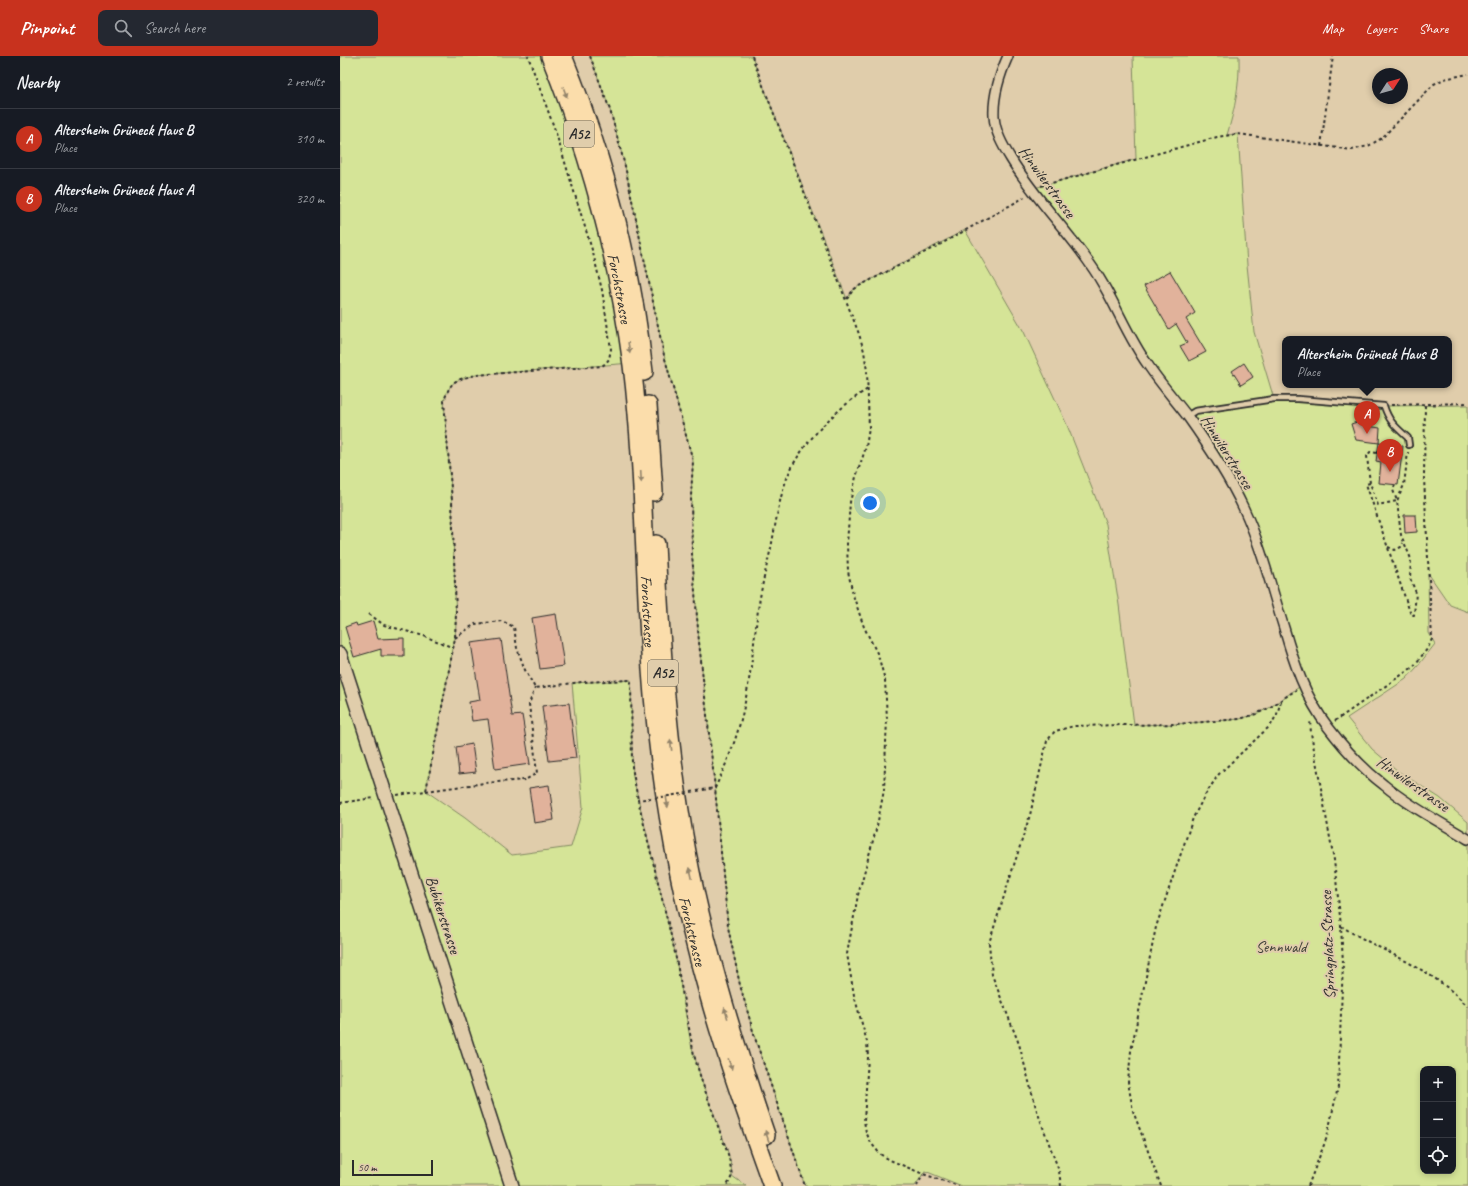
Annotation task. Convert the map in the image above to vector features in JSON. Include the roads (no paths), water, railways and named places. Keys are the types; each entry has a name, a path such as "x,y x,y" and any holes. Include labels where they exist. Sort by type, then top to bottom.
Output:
{"highway":[{"name":"Forchstrasse","path":"550,56 573,117 595,188 613,259 632,363 638,424 649,638 654,702 661,764 677,862 692,931 709,995 739,1093 772,1186"},
{"name":"Forchstrasse","path":"563,56 588,124 605,178 624,253 639,330 651,445 664,680 674,769 687,852 704,928 724,1005 746,1076 784,1186"}],"street":[{"name":"Hinwilerstrasse","path":"1008,56 998,83 994,103 994,117 997,132 1003,146 1032,191 1089,263 1104,286 1124,327 1139,352 1187,416 1231,485 1249,521 1259,547 1291,652 1302,685 1310,700 1327,726 1362,766 1399,797 1468,839"},
{"name":"Bubikerstrasse","path":"340,654 512,1186"}],"lane":[{"path":"1187,416 1195,411 1272,399 1298,399 1384,406 1392,424 1408,438 1409,445"}],"place":[{"name":"Altersheim Grüneck Haus B","path":"1367,434"},
{"name":"Altersheim Grüneck Haus A","path":"1390,472"}],"park label":[{"name":"Sennwald","path":"1281,947"}]}
